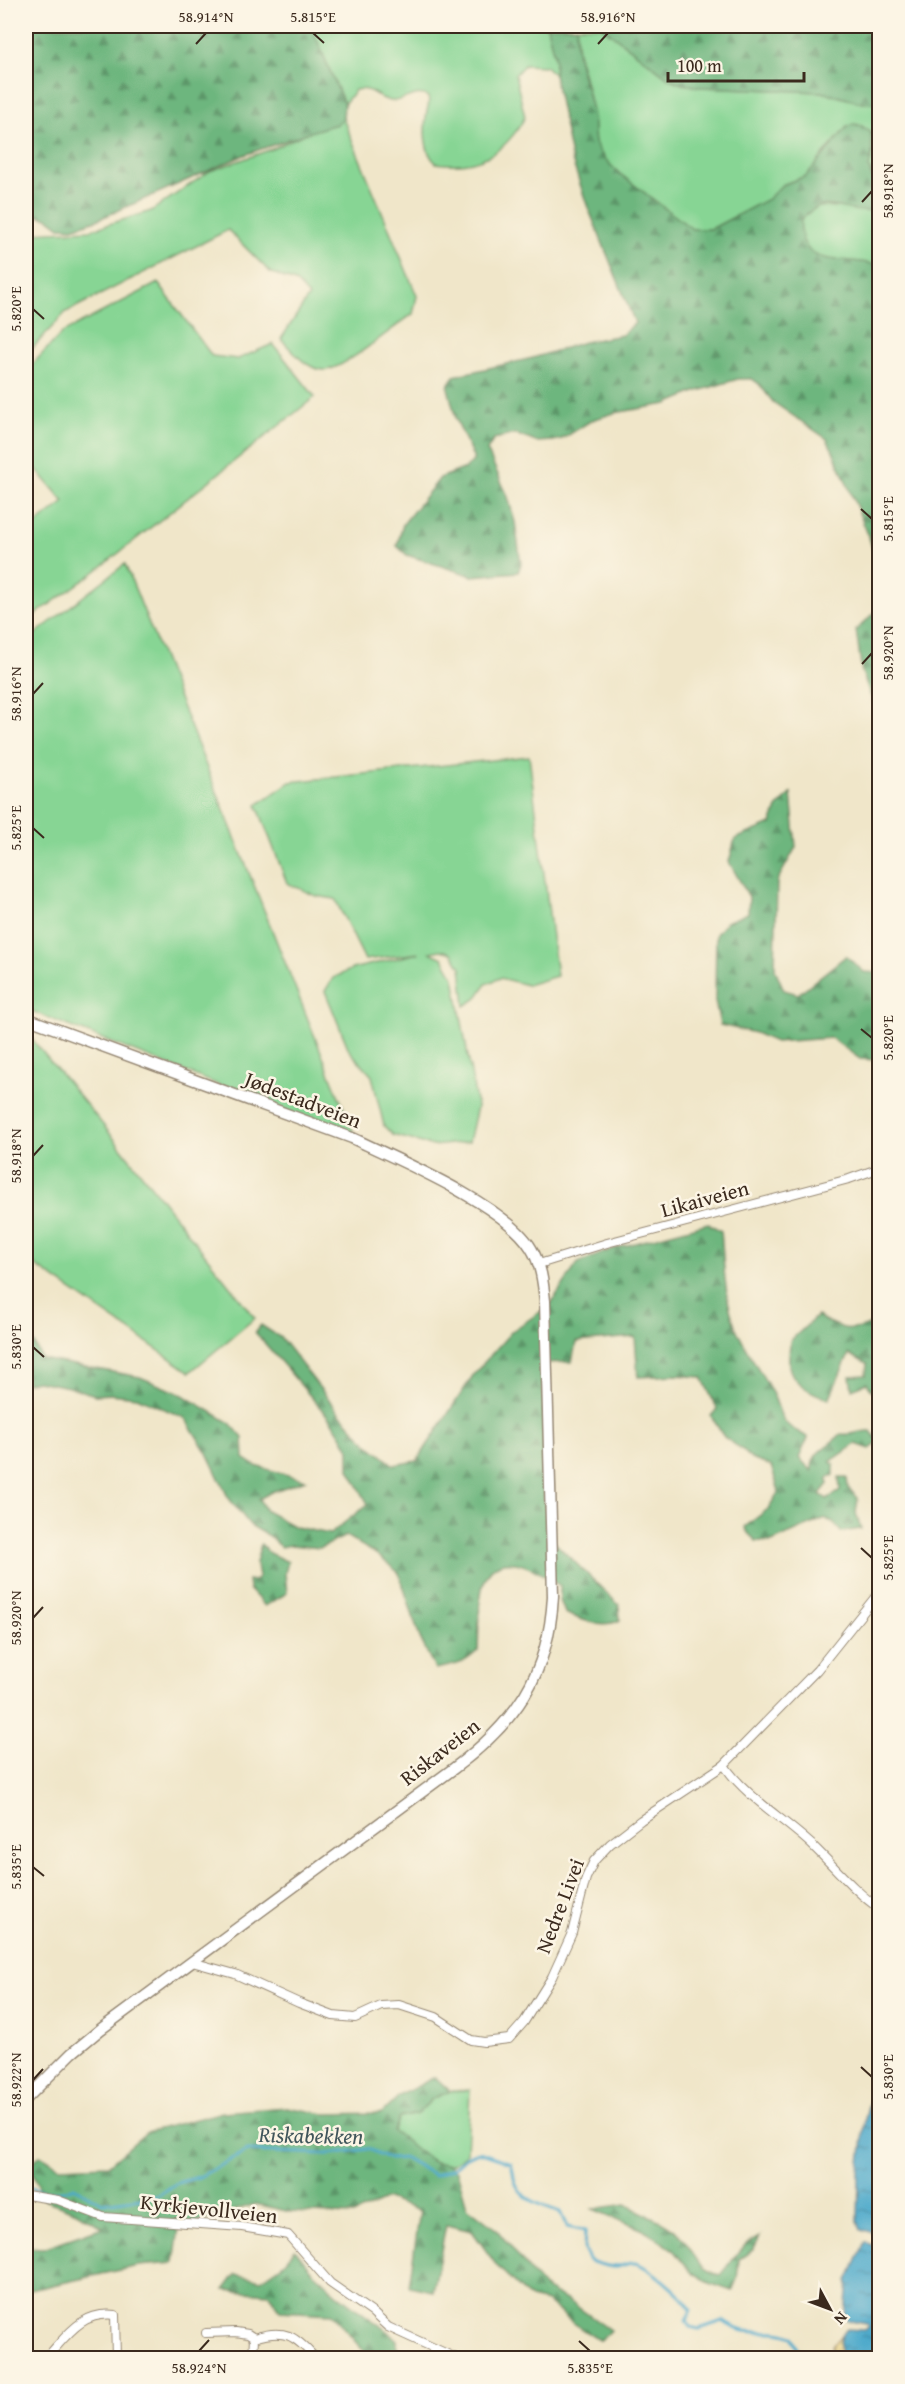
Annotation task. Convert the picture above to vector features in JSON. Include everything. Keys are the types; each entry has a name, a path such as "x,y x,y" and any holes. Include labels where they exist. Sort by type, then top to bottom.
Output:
{"main road":[{"name":"Jødestadveien","path":"26,1018 317,1124 391,1155 494,1213 525,1241 539,1264"},
{"name":"Riskaveien","path":"26,2099 86,2041 469,1758 507,1722 532,1684 546,1648 552,1622 554,1596 546,1313 539,1264"}],"street":[{"name":"Likaiveien","path":"539,1264 607,1243 849,1179 879,1168"},
{"name":"Nedre Livei","path":"192,1962 235,1974 333,2016 355,2018 381,2006 399,2005 436,2017 471,2040 492,2042 509,2039 524,2022 552,1977 572,1933 586,1878 594,1861 610,1844 641,1820 724,1765 817,1670 879,1591"},
{"path":"724,1765 745,1791 771,1809 813,1846 860,1894 879,1908"},
{"name":"Kyrkjevollveien","path":"26,2195 58,2200 104,2217 242,2227 288,2235 330,2283 373,2313 388,2327 456,2358"},
{"path":"46,2358 82,2321 96,2314 115,2315 116,2358"},
{"path":"206,2332 236,2332 248,2334 254,2338"},
{"path":"254,2338 268,2333 291,2335 315,2358"},
{"path":"254,2338 254,2358"}],"green space":[{"path":"26,26 311,26 344,104 343,119 337,124 244,155 99,219 73,228 60,227 48,218 39,216 26,219"},
{"path":"311,26 547,26 555,60 554,75 546,66 524,65 515,75 525,117 517,130 499,149 477,161 464,164 436,163 429,152 426,139 428,97 420,94 391,101 361,89 355,90 344,104"},
{"path":"547,26 577,26 579,60 594,120 595,142 601,153 620,174 692,229 711,229 768,199 782,185 806,176 847,127 853,124 862,126 871,133 872,154 869,168 879,193 873,211 827,205 810,211 801,220 802,237 807,248 815,255 879,266 879,571 869,537 827,439 773,402 752,379 738,379 695,392 667,404 614,413 592,420 562,439 536,442 515,434 494,439 487,450 508,497 515,522 521,564 518,572 472,576 407,555 397,546 403,524 440,478 466,468 473,461 456,419 448,388 454,376 533,358 584,342 622,335 635,323 587,205 571,157 554,75 555,60"},
{"path":"577,26 601,26 670,79 682,84 701,87 822,92 863,103 879,103 879,187 869,167 872,154 871,133 857,124 847,127 806,176 782,185 769,199 711,229 692,229 620,174 606,161 598,149 594,140 589,99 578,53"},
{"path":"601,26 879,26 879,103 863,103 822,92 701,87 682,84 670,79"},
{"path":"342,116 417,296 413,314 370,346 335,368 326,370 313,367 301,359 281,339 309,296 297,283 270,272 228,230 66,312 26,355 26,231 31,233 90,230 151,211 210,171 272,149"},
{"path":"879,202 879,266 864,262 826,260 810,252 802,242 801,220 806,212 826,206 873,211"},
{"path":"158,283 212,356 238,359 273,344 315,397 91,575 26,621 26,532 64,502 26,457 26,371 62,333"},
{"path":"125,564 356,1139 26,1009 26,641"},
{"path":"879,609 879,718 862,672 856,630"},
{"path":"529,756 557,976 527,985 500,978 486,984 476,999 465,1006 461,967 452,953 441,950 430,952 443,958 454,977 477,1107 469,1142 433,1146 393,1135 384,1126 372,1076 349,1050 325,991 333,978 352,969 419,953 365,960 335,899 316,896 287,883 257,805 290,782"},
{"path":"791,793 796,847 777,881 775,969 784,990 798,994 846,956 864,972 879,973 880,1058 877,1060 860,1059 831,1038 775,1042 755,1033 720,1025 715,1001 716,934 726,922 748,913 749,897 729,862 735,839 771,824 777,808"},
{"path":"26,1032 104,1126 255,1318 190,1372 26,1259"},
{"path":"708,1223 721,1231 727,1293 736,1328 772,1393 783,1419 789,1426 808,1438 799,1458 812,1471 814,1458 841,1434 871,1431 879,1442 870,1449 856,1444 830,1462 834,1464 834,1475 828,1478 828,1484 820,1494 827,1499 840,1491 839,1477 847,1477 848,1488 858,1498 856,1513 861,1529 841,1532 835,1524 825,1518 772,1542 756,1541 745,1527 768,1509 779,1491 771,1466 751,1459 724,1437 711,1416 717,1409 702,1377 676,1375 638,1377 635,1337 576,1342 572,1362 542,1363 547,1467 544,1501 551,1539 619,1605 620,1620 600,1624 565,1613 560,1600 560,1586 539,1572 516,1563 505,1563 495,1566 487,1575 482,1589 478,1650 463,1662 453,1665 435,1669 420,1638 399,1573 376,1554 346,1536 320,1548 291,1545 281,1547 272,1538 250,1525 228,1497 206,1451 185,1418 137,1397 95,1395 37,1381 26,1383 26,1294 29,1293 31,1338 42,1359 140,1377 183,1395 230,1423 243,1438 244,1458 256,1466 306,1480 271,1492 259,1499 266,1511 295,1527 330,1534 368,1504 349,1469 349,1448 331,1420 255,1332 261,1325 281,1338 340,1414 370,1446 394,1465 417,1461 474,1374 512,1331 549,1306 578,1263 613,1249"},
{"path":"817,1316 833,1325 848,1329 863,1327 879,1319 879,1391 871,1390 867,1383 852,1389 850,1376 866,1375 867,1364 849,1354 829,1399 811,1391 794,1378 789,1366 790,1341"},
{"path":"261,1544 269,1553 288,1562 285,1573 287,1593 265,1606 249,1589 248,1580 254,1581 259,1576 256,1562"},
{"path":"435,2077 450,2091 432,2099 417,2114 399,2118 393,2131 433,2162 450,2165 457,2171 467,2207 497,2230 543,2287 573,2304 610,2330 600,2341 547,2302 530,2298 497,2266 472,2231 446,2225 433,2291 409,2286 420,2211 387,2199 353,2215 291,2212 255,2204 179,2228 174,2263 138,2266 26,2291 26,2247 43,2248 103,2227 73,2210 44,2200 30,2165 40,2155 60,2167 108,2165 147,2132 223,2112 287,2107 325,2114 382,2113 399,2096"},
{"path":"470,2090 467,2153 455,2162 443,2164 427,2158 393,2131 399,2118 417,2114 432,2099 450,2091"},
{"path":"626,2204 677,2231 697,2260 705,2268 720,2275 745,2245 760,2236 753,2250 739,2259 737,2279 732,2291 712,2284 692,2272 672,2249 646,2231 593,2209"},
{"path":"295,2249 326,2284 397,2340 397,2358 373,2358 360,2347 332,2314 280,2311 269,2294 224,2290 236,2274 261,2280 280,2267"}],"sand":[{"path":"841,2337 841,2358 832,2358 832,2346"}],"water":[{"path":"879,2092 879,2235 861,2229 858,2221 859,2172 865,2119 871,2096"},
{"path":"865,2242 879,2248 879,2358 841,2358 840,2346 844,2332 847,2329 865,2330 869,2326 845,2318 848,2281"}],"waterway":[{"name":"Riskabekken","path":"26,2185 50,2192 74,2187 102,2203 157,2196 177,2183 199,2177 247,2151 327,2154 368,2149 390,2159 405,2158 434,2175 454,2168 466,2157 479,2152 511,2163 517,2185 526,2197 560,2212 567,2227 585,2231 584,2250 590,2261 614,2267 635,2263 666,2283 691,2310 686,2321 690,2327 699,2329 723,2321 732,2327 750,2332 783,2333 792,2336 802,2358"}]}
